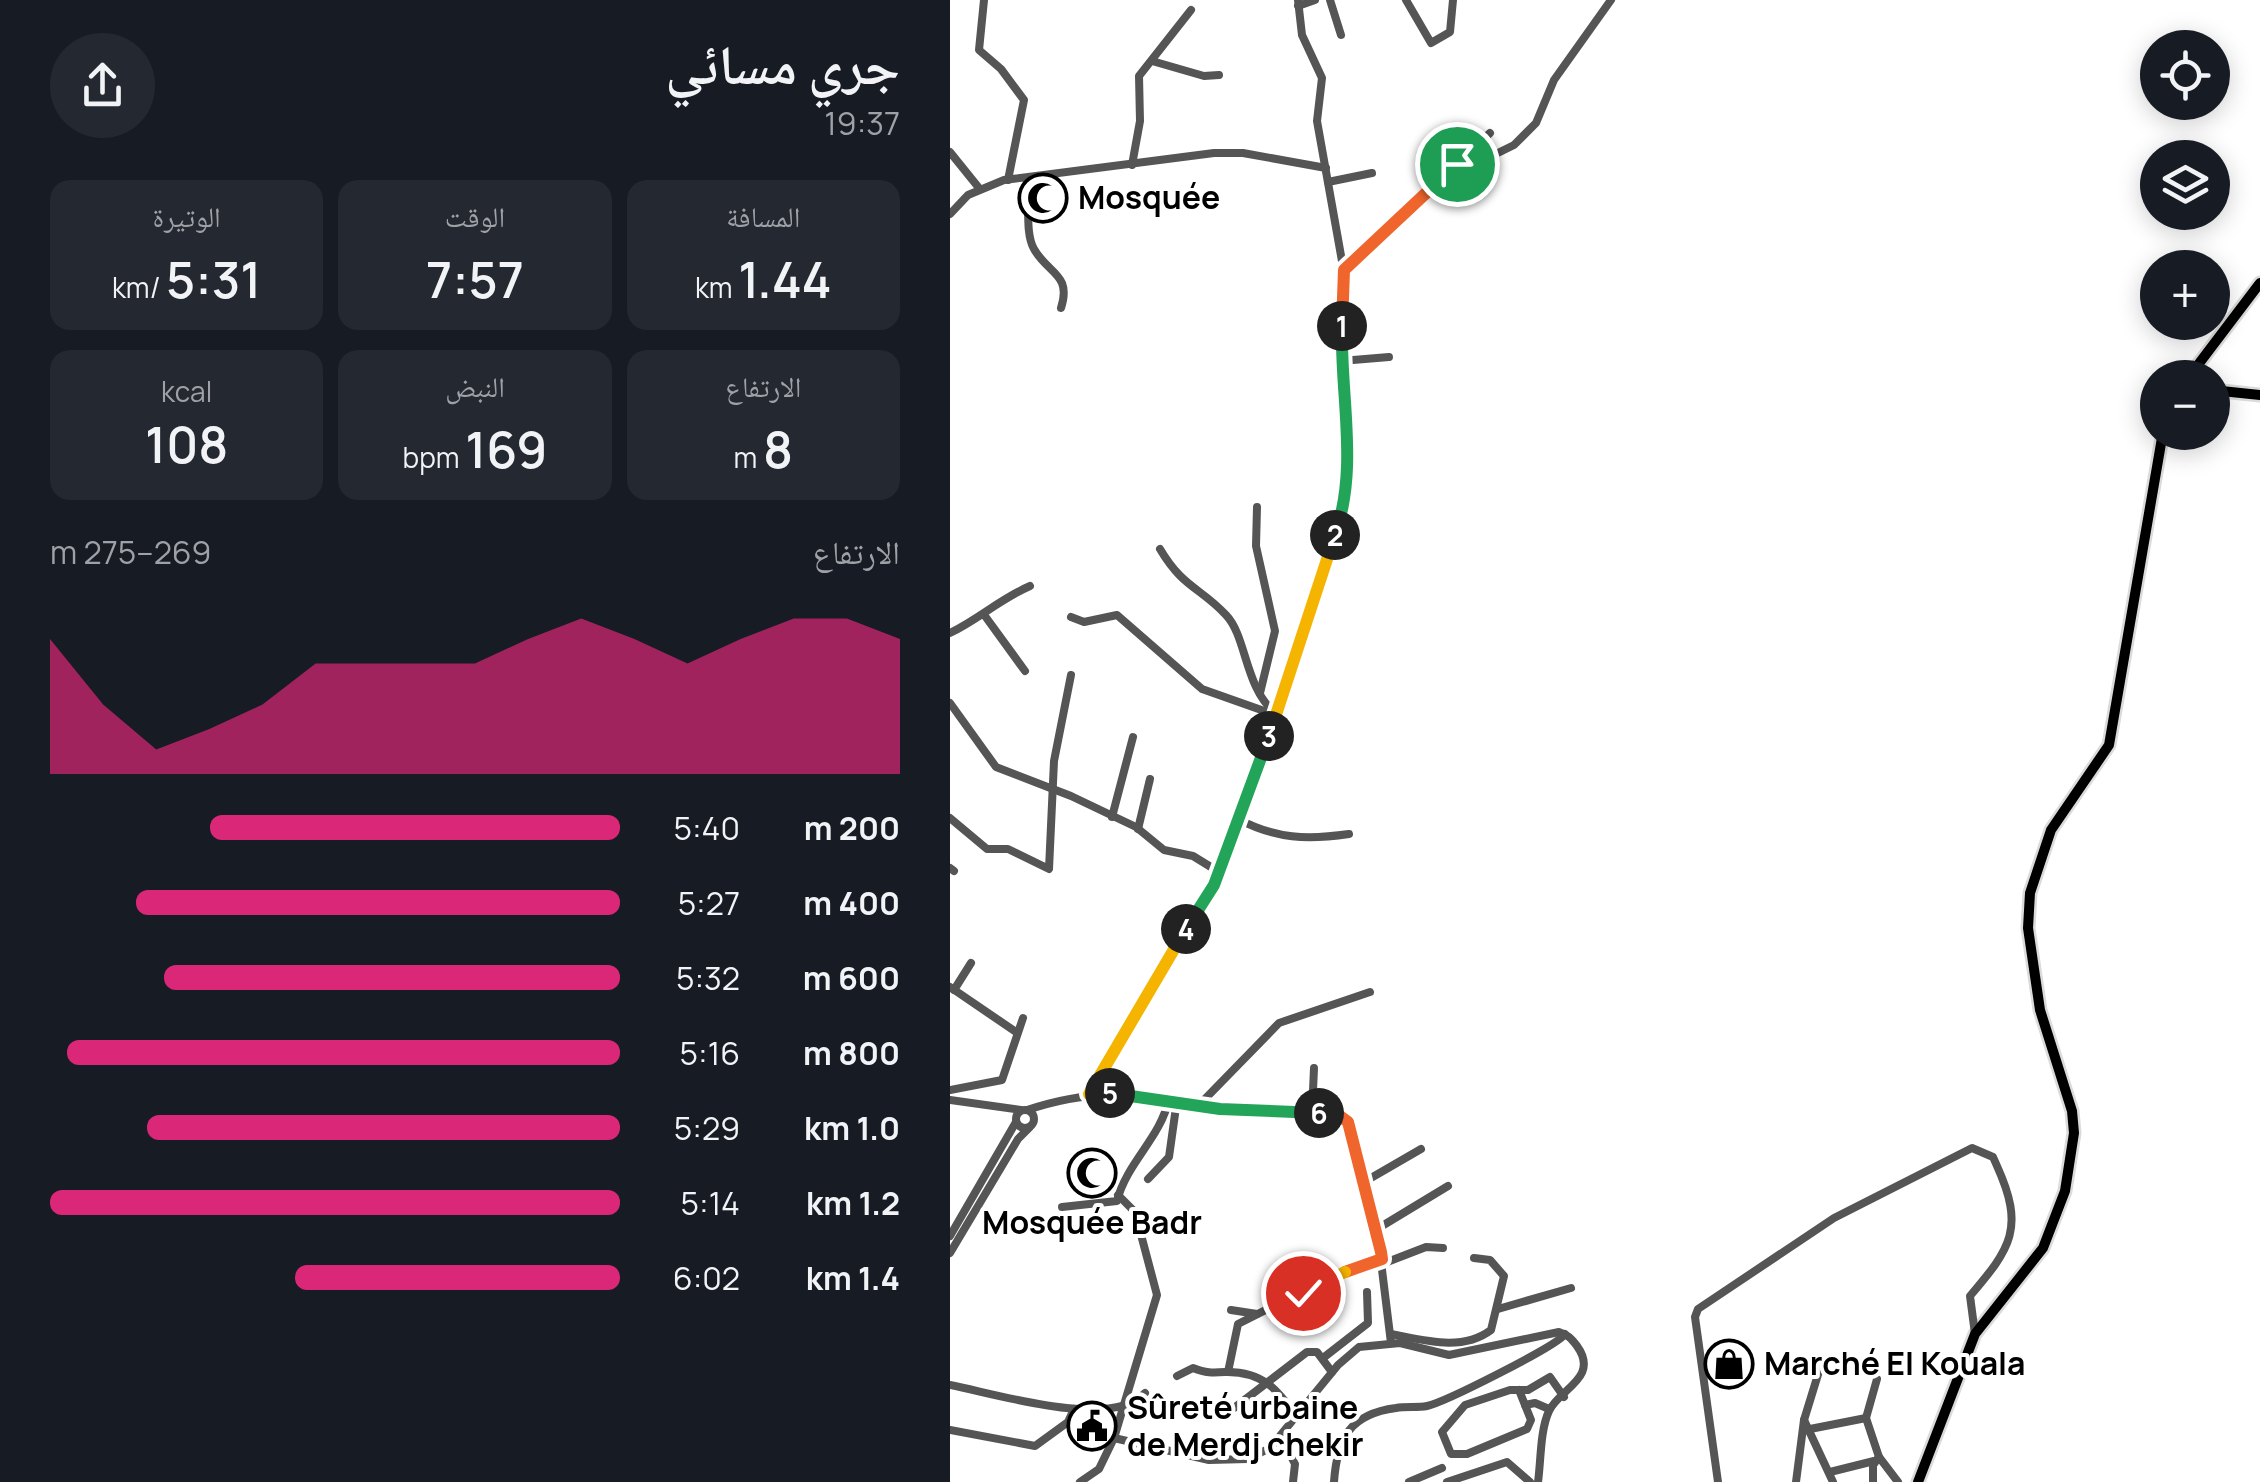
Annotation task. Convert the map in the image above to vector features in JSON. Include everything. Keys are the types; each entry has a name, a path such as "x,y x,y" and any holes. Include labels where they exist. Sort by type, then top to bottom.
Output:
{"main road":[{"path":"2202,360 2260,283"},
{"path":"2230,392 2260,395"},
{"path":"1918,1482 1974,1334 2043,1248 2064,1191 2074,1133 2072,1111 2040,1010 2028,928 2030,893 2051,830 2108,745 2161,450"}],"street":[{"path":"984,0 979,50 1001,69 1024,100 1008,180"},
{"path":"1089,1094 1219,872 1278,716 1348,488 1341,360 1344,270 1318,121 1322,78 1302,34 1298,3 1316,0"},
{"path":"1330,0 1341,35"},
{"path":"1406,0 1431,44 1450,32 1453,0"},
{"path":"1433,185 1514,145 1536,123 1554,80 1611,0"},
{"path":"1132,165 1140,121 1138,76 1192,10"},
{"path":"1152,61 1204,76 1218,75"},
{"path":"1344,270 1490,133"},
{"path":"950,152 979,188"},
{"path":"950,214 979,188 1008,180 1228,153 1326,168"},
{"path":"1328,182 1372,173"},
{"path":"1026,178 1032,247 1062,277 1066,295 1061,308"},
{"path":"1341,360 1388,357"},
{"path":"1257,507 1256,546 1274,631 1260,696"},
{"path":"1160,549 1188,587 1228,616 1260,696 1278,716"},
{"path":"950,633 984,616 998,600 1030,586"},
{"path":"1072,617 1084,622 1118,615 1202,688 1278,716"},
{"path":"984,616 1026,672"},
{"path":"950,818 987,849 1008,849 1049,869 1054,761 1071,676"},
{"path":"950,703 996,767 1054,788 1138,829 1164,850 1193,856 1219,872"},
{"path":"1112,817 1133,737"},
{"path":"1138,829 1150,779"},
{"path":"1238,820 1294,838 1349,834"},
{"path":"971,963 952,988 1016,1032"},
{"path":"1200,1104 1278,1023 1370,992"},
{"path":"950,1090 1002,1080 1024,1018"},
{"path":"1312,1113 1314,1068"},
{"path":"950,1100 1024,1110 1089,1094 1129,1092 1200,1104 1340,1116 1348,1122 1377,1230 1391,1338"},
{"path":"1148,1179 1169,1157 1173,1100"},
{"path":"1062,1207 1112,1204 1123,1180 1158,1133 1173,1100"},
{"path":"950,1253 1018,1138 1055,1104"},
{"path":"996,1107 1016,1122 1031,1124"},
{"path":"950,1236 1024,1110"},
{"path":"1024,1110 1031,1124"},
{"path":"1718,1482 1695,1317 1698,1309 1834,1218 1972,1148 1992,1157 1997,1166 2014,1228 2004,1256 1970,1296 1974,1334"},
{"path":"1364,1182 1421,1149"},
{"path":"1377,1230 1448,1186"},
{"path":"1080,1482 1099,1469 1114,1438 1157,1295 1135,1212 1118,1195"},
{"path":"1228,1372 1236,1327 1258,1314 1331,1277 1426,1248 1443,1248"},
{"path":"1114,1438 1159,1451 1233,1462 1270,1448 1332,1372 1358,1347 1391,1338 1442,1343 1472,1341 1491,1330 1504,1276 1490,1260 1474,1258"},
{"path":"1498,1310 1570,1288"},
{"path":"1322,1358 1368,1323 1367,1292"},
{"path":"1232,1310 1258,1314"},
{"path":"1391,1338 1449,1355 1540,1333 1565,1334 1581,1352 1583,1369 1564,1397 1549,1409 1534,1482 1507,1462 1447,1482"},
{"path":"1334,1482 1339,1444 1356,1420 1392,1408 1432,1404 1538,1355 1565,1334"},
{"path":"1234,1408 1307,1352 1322,1358 1332,1372"},
{"path":"1177,1376 1189,1368 1206,1374 1228,1372 1268,1380 1298,1418"},
{"path":"1796,1482 1802,1466 1800,1422 1804,1420 1820,1368"},
{"path":"1518,1390 1531,1420 1524,1432 1467,1454 1456,1455 1447,1449 1442,1432 1465,1406 1550,1376 1564,1397"},
{"path":"1873,1482 1876,1459 1866,1418 1878,1379"},
{"path":"950,1386 1074,1409 1123,1409 1146,1393"},
{"path":"1525,1405 1535,1403 1549,1409"},
{"path":"950,1430 1035,1446 1068,1422 1074,1409"},
{"path":"1810,1429 1866,1418"},
{"path":"1804,1420 1832,1477 1876,1459"},
{"path":"1282,1437 1295,1464 1293,1482"},
{"path":"1876,1459 1898,1482"},
{"path":"1409,1482 1442,1468"}],"place":[{"name":"Mosquée","path":"1043,198"},
{"name":"Mosquée Badr","path":"1092,1173"},
{"name":"Marché El Kouala","path":"1729,1364"},
{"name":"Sûreté urbaine de Merdj chekir","path":"1092,1426"}],"route":[{"path":"1303,1293 1331,1277 1382,1259 1376,1222 1348,1122 1325,1113 1220,1109 1129,1092 1089,1094 1214,885 1280,712 1301,649 1312,599 1344,511 1349,466 1341,371 1344,270 1457,164"}]}
